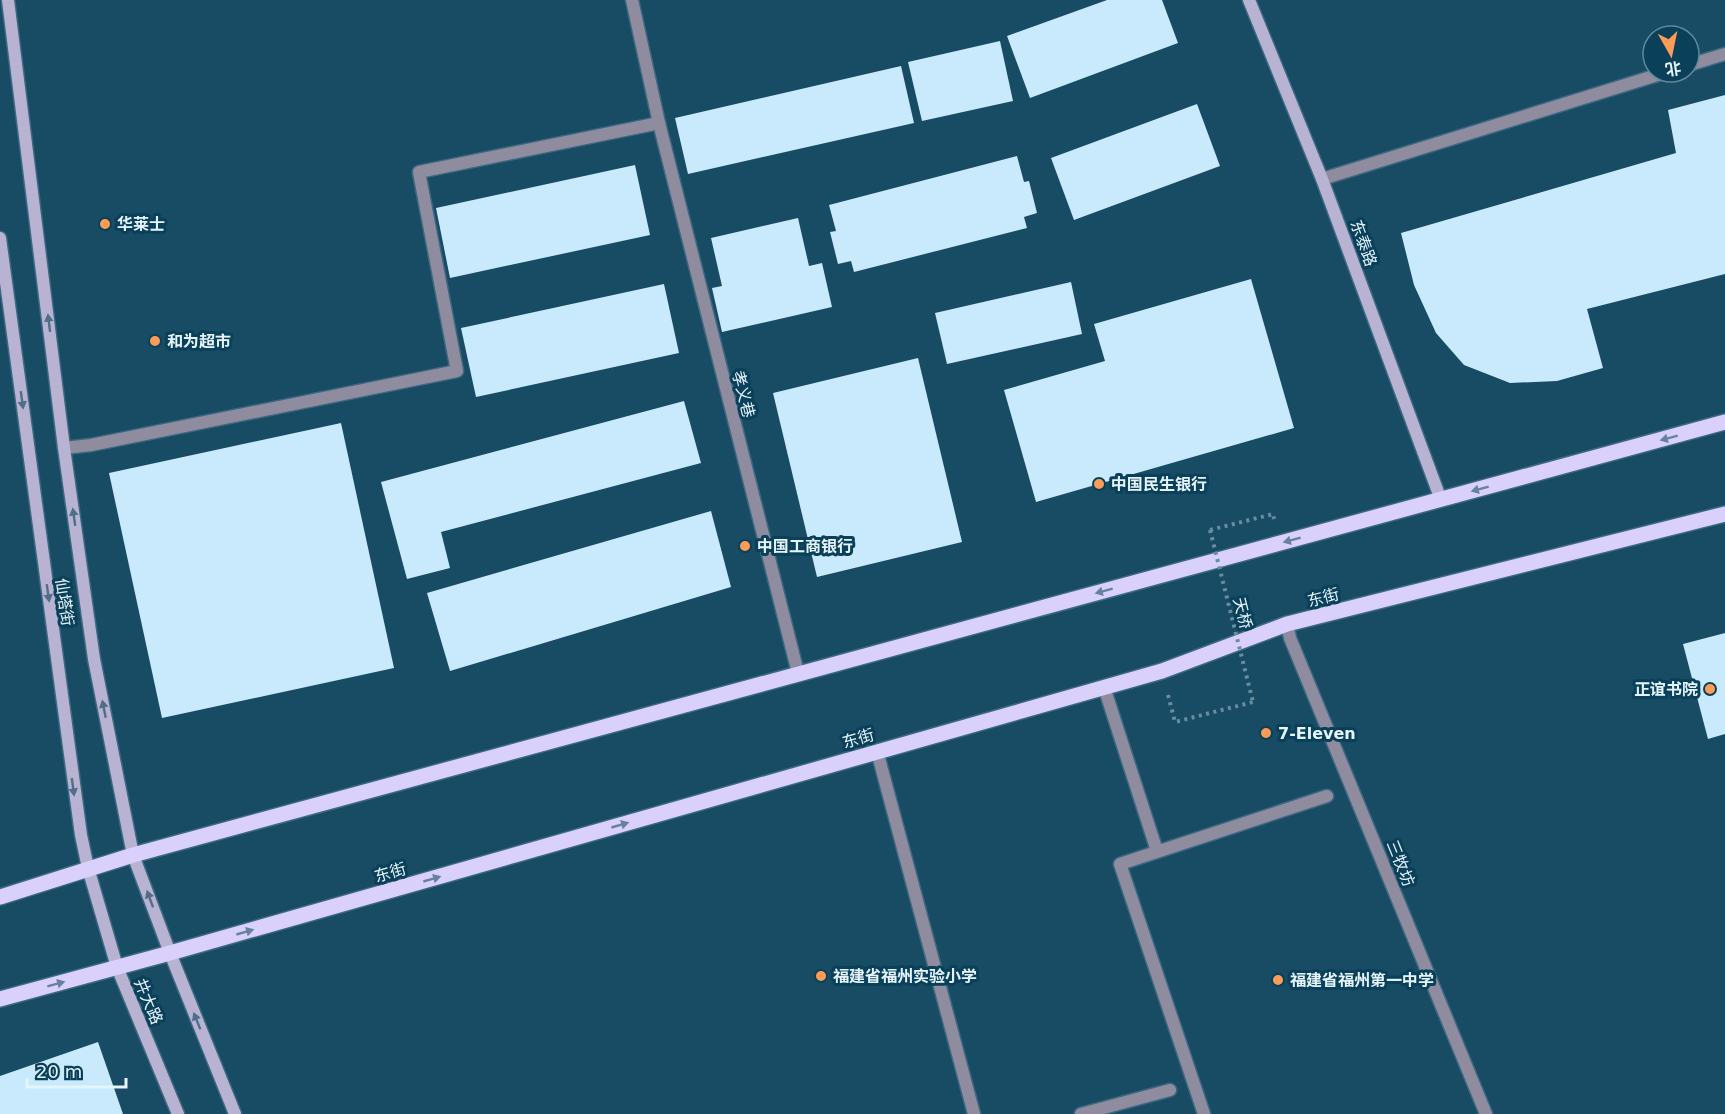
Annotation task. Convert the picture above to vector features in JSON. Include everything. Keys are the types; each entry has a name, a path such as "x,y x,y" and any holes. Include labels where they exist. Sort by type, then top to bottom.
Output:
{"main road":[{"path":"0,897 133,855 1725,422"},
{"name":"东街","path":"0,999 170,953 1162,671 1287,624 1725,514"}],"street":[{"path":"8,0 64,448 94,659 133,855 235,1114"},
{"name":"孝义巷","path":"632,0 659,123 798,673"},
{"name":"东泰路","path":"1249,0 1323,179 1441,500"},
{"path":"1701,61 1725,54"},
{"path":"1323,179 1641,80"},
{"path":"64,448 91,445 457,371 420,172 659,123"},
{"name":"仙塔街","path":"0,238 73,789 87,868 117,967"},
{"name":"三牧坊","path":"1287,624 1290,638 1486,1114"},
{"path":"1104,687 1157,851"},
{"path":"877,752 974,1114"},
{"path":"1204,1114 1119,864 1327,796"},
{"name":"井大路","path":"117,967 178,1114"},
{"path":"1081,1114 1170,1090"}],"path":[{"name":"天桥","path":"1162,671 1175,722 1253,702 1210,530"}],"building":[{"path":"1107,0 1162,0 1178,43 1030,98 1007,36"},
{"path":"1000,41 1013,101 922,121 908,62"},
{"path":"901,66 914,123 688,174 675,118"},
{"path":"1725,95 1725,274 1587,309 1603,368 1557,381 1510,383 1464,365 1436,333 1414,285 1401,233 1676,153 1668,110"},
{"path":"1197,104 1220,166 1074,220 1051,158"},
{"path":"1017,156 1024,182 1029,181 1037,213 1024,217 1027,228 854,272 851,261 838,264 830,232 836,231 829,205"},
{"path":"635,165 650,235 450,278 436,208"},
{"path":"798,218 809,266 822,263 832,307 722,332 712,288 722,286 711,238"},
{"path":"1251,279 1294,428 1036,502 1004,390 1105,361 1094,324"},
{"path":"1071,282 1082,334 947,364 935,313"},
{"path":"664,284 679,353 476,397 461,328"},
{"path":"918,358 962,542 817,577 773,393"},
{"path":"684,401 701,463 441,532 450,568 407,579 381,482"},
{"path":"341,423 394,668 162,718 109,473"},
{"path":"711,511 731,587 450,671 427,593"},
{"name":"正谊书院","path":"1725,633 1725,734 1708,739 1683,644"},
{"path":"98,1042 123,1114 0,1114 0,1076"}],"place":[{"name":"华莱士","path":"105,224"},
{"name":"和为超市","path":"155,341"},
{"name":"中国民生银行","path":"1099,484"},
{"name":"中国工商银行","path":"745,546"},
{"name":"正谊书院","path":"1710,689"},
{"name":"7-Eleven","path":"1266,733"},
{"name":"福建省福州实验小学","path":"821,976"},
{"name":"福建省福州第一中学","path":"1278,980"}]}
